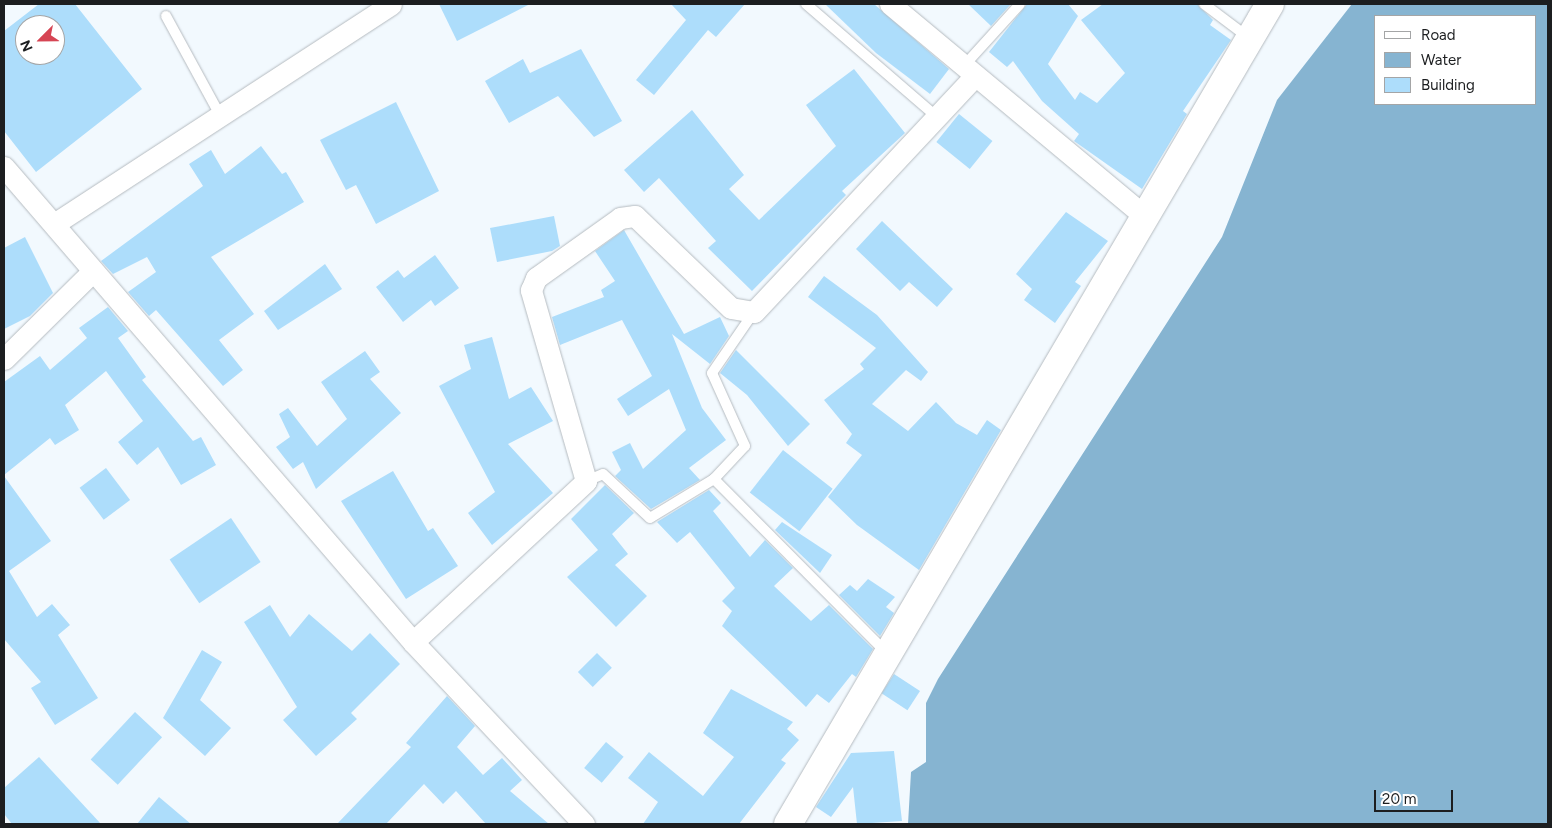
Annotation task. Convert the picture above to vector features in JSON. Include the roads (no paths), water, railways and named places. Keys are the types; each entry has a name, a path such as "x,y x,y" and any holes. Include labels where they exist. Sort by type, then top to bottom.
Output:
{"street":[{"path":"54,224 391,4"},
{"path":"890,4 968,72 1146,217"},
{"path":"788,824 1252,40 1270,4"},
{"path":"413,642 586,481 531,290 536,278 620,218 635,216 731,308 754,312 937,117 968,72"},
{"path":"4,167 54,224 92,273 413,642 584,824"},
{"path":"4,359 92,273"}],"lane":[{"path":"806,4 937,117"},
{"path":"968,72 1020,4"},
{"path":"1204,4 1252,40"},
{"path":"166,16 220,115"},
{"path":"586,481 603,474 650,518 714,479 745,446 712,373 754,312"},
{"path":"714,479 889,655"}],"water":[{"path":"1352,4 1548,4 1548,824 908,824 911,772 926,762 926,703 938,679 1222,237 1277,100"}]}
